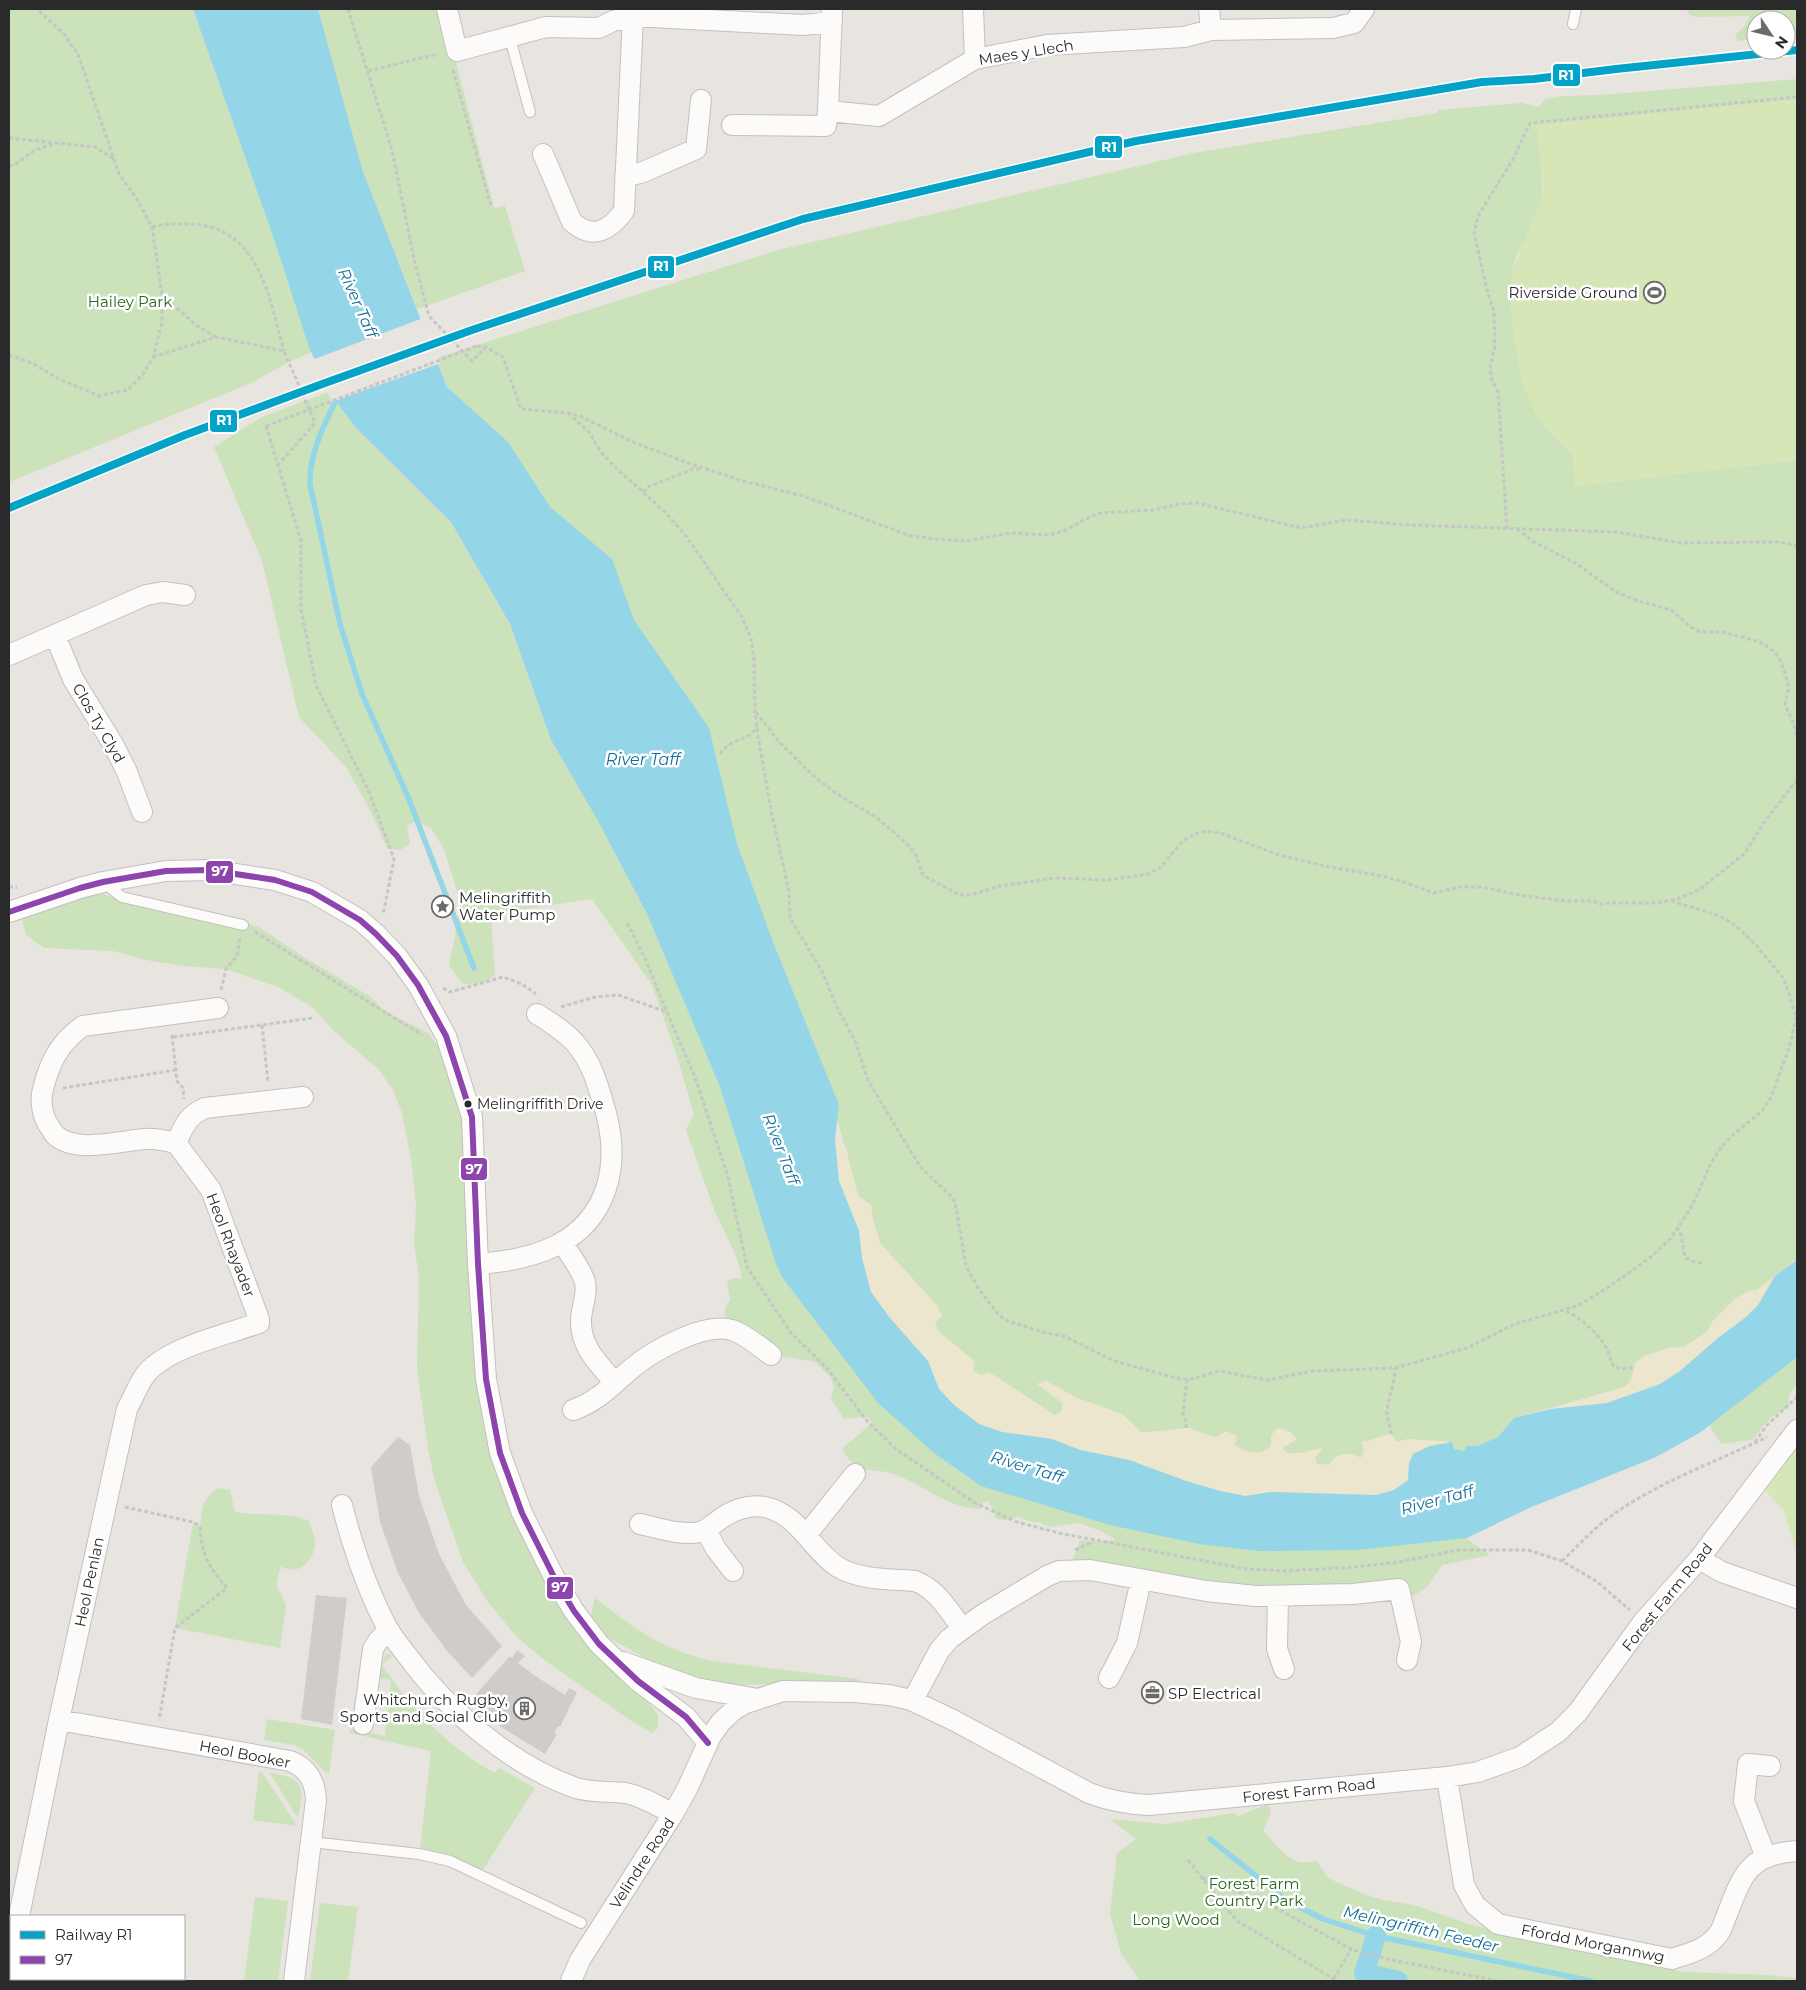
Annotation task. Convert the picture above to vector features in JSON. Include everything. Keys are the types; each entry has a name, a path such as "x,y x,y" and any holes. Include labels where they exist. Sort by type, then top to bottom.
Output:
{"street":[{"path":"446,9 453,51 510,38 546,27 599,28 614,15 803,25 832,16 826,126 732,124"},
{"path":"973,9 975,59"},
{"path":"1210,9 1211,30"},
{"name":"Maes y Llech","path":"828,111 879,116 975,59 1047,45 1184,38 1211,30 1333,28 1354,23 1364,9"},
{"path":"543,154 572,222 581,230 590,232 603,230 615,223 624,211 633,16"},
{"path":"625,177 643,172 696,149 701,100"},
{"path":"9,655 154,592 185,595"},
{"name":"Clos Ty Clyd","path":"55,635 73,679 127,772 142,812"},
{"path":"9,912 103,882 166,871 209,870 275,880 319,895 360,920 397,956 418,985 446,1036 472,1116 478,1264 486,1379 500,1453 522,1514 556,1581 574,1611 614,1659 651,1691 686,1717 708,1743"},
{"path":"478,1264 529,1256 562,1242 591,1218 608,1184 612,1146 600,1093 592,1068 576,1043 544,1006"},
{"path":"218,1008 83,1026 71,1034 51,1061 43,1091 42,1102 45,1120 56,1135 73,1144 89,1145 148,1139 176,1143 186,1121 194,1112 205,1108 303,1097"},
{"name":"Heol Rhayader","path":"176,1143 211,1190 259,1323"},
{"path":"562,1242 584,1282 585,1293 581,1320 585,1344 589,1352 615,1383"},
{"name":"Heol Penlan","path":"20,1915 59,1720 128,1409 145,1375 160,1361 176,1351 259,1323"},
{"path":"573,1410 586,1406 598,1399 648,1356 670,1344 713,1330 732,1330 752,1341 771,1355"},
{"name":"Forest Farm Road","path":"708,1743 716,1729 728,1716 746,1703 783,1692 815,1692 889,1695 913,1700 1089,1792 1106,1800 1129,1804 1149,1805 1447,1777 1478,1772 1520,1757 1558,1732 1592,1695 1644,1622 1698,1559 1797,1430"},
{"path":"807,1534 854,1474"},
{"path":"342,1505 352,1545 389,1630 434,1689 471,1724 503,1749 576,1788 632,1795 673,1814"},
{"path":"640,1524 691,1533 706,1530 724,1516 742,1508 765,1507 787,1518 807,1534 830,1561 849,1572 861,1576 915,1581 923,1584 937,1594 962,1629"},
{"path":"706,1530 716,1548 733,1571"},
{"path":"1698,1559 1722,1572 1797,1598"},
{"path":"913,1700 939,1651 949,1639 1047,1576 1059,1571 1090,1570 1206,1591 1278,1596 1353,1594 1399,1589 1411,1642 1407,1660"},
{"path":"1109,1678 1127,1643 1141,1580"},
{"path":"1278,1596 1277,1649 1284,1669"},
{"path":"363,1724 373,1649 389,1630"},
{"path":"614,1659 696,1688 759,1699"},
{"name":"Heol Booker","path":"59,1720 253,1754 290,1761 300,1765 314,1782 316,1790 294,1981"},
{"name":"Velindre Road","path":"571,1981 585,1953 688,1789 708,1743"},
{"path":"1766,1857 1744,1801 1748,1764 1770,1766"},
{"name":"Ffordd Morgannwg","path":"1447,1777 1464,1885 1475,1905 1498,1924 1672,1959 1700,1950 1720,1933 1739,1882 1754,1863 1766,1857 1797,1851"}],"lane":[{"path":"1574,24 1576,9"},
{"path":"510,38 530,112"},
{"path":"103,882 122,897 243,925"},
{"path":"311,1842 419,1854 450,1861 581,1923"}],"path":[{"path":"9,355 32,363 57,378 99,396 128,390 143,374 153,357 162,322 162,295 152,227 119,174 78,54 63,33 37,9"},
{"path":"348,9 392,150 414,259 428,316 472,362 486,347"},
{"path":"368,71 410,59 453,51 491,206"},
{"path":"1507,529 1498,392 1492,381 1490,369 1495,345 1494,311 1488,294 1474,233 1478,216 1513,158 1530,123 1797,98"},
{"path":"9,138 95,147 114,159"},
{"path":"9,166 14,165 35,150 57,143"},
{"path":"152,227 163,223 205,225 232,236 249,253 268,294 284,351 315,423 277,465"},
{"path":"162,295 196,325 216,337 284,351"},
{"path":"153,357 216,337"},
{"path":"383,918 394,859 369,792 316,685 301,609 301,542 266,426 477,346 486,347 503,357 521,409 568,413 582,417 635,442 707,469 803,496 911,536 965,541 1011,533 1049,535 1064,531 1101,513 1154,510 1179,504 1197,503 1301,528 1346,520 1410,525 1617,532 1681,543 1779,542 1797,546"},
{"path":"568,413 590,433 600,450 615,467 664,511 686,536 742,617 751,638 754,659 757,726 771,810 788,890 790,918 822,971 836,1005 855,1041 868,1080 897,1130 921,1168 955,1202 966,1266 978,1288 1005,1320 1046,1333 1064,1336 1123,1364 1180,1379 1219,1372 1267,1380 1313,1371 1395,1368 1467,1348 1515,1324 1566,1310 1593,1298 1652,1256 1671,1238 1692,1206 1711,1163 1722,1146 1762,1110 1771,1097 1789,1048 1797,1015 1784,979 1755,944 1736,926 1720,916 1670,901"},
{"path":"643,492 648,487 693,469 707,469"},
{"path":"1516,529 1534,542 1577,564 1616,592 1638,601 1671,610 1700,632 1723,632 1760,642 1775,652 1782,664 1789,687 1785,704 1797,736"},
{"path":"755,711 780,743 818,779 843,798 876,817 907,844 916,855 922,873 960,895 970,895 1000,886 1045,879 1085,878 1108,880 1148,874 1161,868 1183,841 1194,834 1206,831 1220,833 1279,855 1325,866 1382,876 1434,893 1459,886 1482,887 1519,895 1565,901 1593,900 1600,904 1638,904 1670,901 1698,890 1745,853 1763,824 1797,780"},
{"path":"720,754 726,745 738,738 750,736 757,726"},
{"path":"627,923 645,958 694,1077 728,1177 747,1267 791,1333 826,1367 868,1422 896,1449 975,1503 1017,1522 1059,1533 1247,1569 1285,1571 1400,1562 1458,1550 1528,1550 1562,1562 1596,1581 1644,1622"},
{"path":"218,1008 226,969 237,956 243,925 452,1054"},
{"path":"444,988 450,992 503,978 522,984 544,1006 565,1007 609,994 618,995 667,1012"},
{"path":"170,1015 177,1081 183,1088 186,1121"},
{"path":"172,1037 313,1018"},
{"path":"262,1025 270,1100"},
{"path":"43,1091 176,1070"},
{"path":"1676,1228 1681,1235 1685,1257 1691,1261 1704,1263"},
{"path":"1566,1310 1575,1315 1602,1341 1614,1367 1620,1369 1633,1368"},
{"path":"1391,1434 1392,1430 1388,1422 1387,1413 1394,1386 1395,1368"},
{"path":"1186,1428 1183,1414 1187,1394 1187,1379"},
{"path":"1562,1562 1586,1536 1608,1518 1659,1487 1754,1443 1766,1426 1797,1397"},
{"path":"107,1502 193,1522 200,1526 202,1548 208,1565 227,1588 175,1628 156,1738"},
{"path":"1188,1860 1237,1921 1336,1980 1351,1949"},
{"path":"1202,1878 1263,1901 1351,1949 1387,1960 1498,1981"}],"green space":[{"name":"Hailey Park","path":"9,9 193,9 312,352 289,362 251,383 9,482"},
{"path":"302,9 442,9 494,208 505,206 525,271 417,309 398,260 389,258"},
{"path":"1685,9 1797,9 1797,34 1796,10 1746,10 1746,16 1697,17 1691,15"},
{"path":"1746,23 1746,40 1738,41 1735,35"},
{"path":"1797,79 1797,127 1541,171 1543,198 1528,235 1517,255 1512,271 1511,313 1538,419 1573,455 1576,486 1797,460 1797,1259 1757,1290 1751,1290 1736,1298 1713,1321 1707,1332 1684,1347 1669,1348 1635,1363 1631,1380 1625,1387 1514,1418 1498,1437 1477,1446 1467,1446 1464,1451 1454,1449 1452,1442 1408,1439 1397,1442 1383,1435 1375,1440 1362,1442 1364,1451 1361,1458 1352,1454 1336,1456 1329,1465 1317,1464 1315,1458 1322,1448 1300,1453 1287,1453 1282,1448 1296,1439 1290,1432 1278,1428 1271,1436 1271,1446 1265,1452 1247,1453 1235,1445 1189,1428 1141,1432 1122,1414 1077,1398 1046,1381 1037,1384 1063,1403 1062,1411 1055,1416 1046,1409 973,1371 974,1361 939,1332 935,1323 880,1243 873,1220 871,1205 858,1196 838,1122 447,387 436,358 778,250 1194,153 1437,113 1439,110 1522,103 1538,107 1545,99 1565,96 1600,95"},
{"name":"Riverside Ground","path":"1797,99 1797,460 1575,486 1573,455 1538,419 1528,398 1521,379 1513,334 1511,313 1512,272 1544,192 1536,125"},
{"path":"329,392 355,427 451,522 510,624 551,740 598,821 647,914 720,1087 868,1365 1460,1529 1467,1539 1490,1555 1442,1565 1427,1587 1413,1596 1402,1591 1266,1590 1071,1565 1080,1540 1095,1542 1116,1540 1101,1531 1079,1523 1048,1527 1039,1522 1032,1522 1018,1517 1006,1520 996,1519 989,1501 983,1502 979,1509 967,1508 945,1500 901,1477 887,1472 860,1468 845,1455 842,1449 872,1423 868,1417 844,1419 831,1399 834,1387 831,1378 815,1362 773,1355 767,1339 751,1338 742,1334 729,1323 725,1316 725,1308 730,1300 727,1282 733,1278 742,1279 737,1258 715,1212 686,1130 694,1114 676,1053 652,985 592,899 506,912 491,919 495,975 483,983 463,984 449,966 461,904 444,849 431,828 416,821 407,826 410,844 400,850 387,848 372,814 346,767 299,717 262,561 214,447 262,417"},
{"path":"89,889 126,902 231,919 259,927 302,956 371,997 383,1010 428,1033 443,1053 461,1111 466,1149 477,1389 486,1433 512,1514 537,1567 581,1638 642,1695 658,1715 658,1727 652,1733 630,1720 543,1659 517,1637 488,1602 463,1562 435,1482 428,1449 417,1368 419,1276 414,1244 416,1206 412,1165 402,1113 393,1090 379,1070 335,1032 312,1007 278,987 226,969 183,966 146,960 113,951 44,948 26,935 22,919 33,909"},
{"path":"1797,1341 1797,1383 1789,1396 1788,1409 1772,1417 1752,1440 1721,1444 1709,1425 1730,1410"},
{"path":"1797,1448 1797,1555 1784,1511 1764,1489"},
{"path":"217,1488 230,1490 235,1512 292,1516 309,1521 315,1542 311,1557 308,1562 298,1569 287,1569 281,1566 276,1584 286,1605 280,1648 175,1628 193,1522 200,1527 204,1505 208,1496"},
{"path":"595,1598 649,1637 694,1656 712,1661 858,1679 859,1682 729,1685 703,1680 654,1663 604,1635 591,1615"},
{"path":"389,1654 392,1656 382,1665 418,1712 447,1740 495,1773 499,1768 535,1788 482,1871 420,1850 431,1751 350,1733 350,1729 385,1736 391,1680 378,1678 379,1663 383,1663 385,1656"},
{"path":"267,1719 335,1730 329,1774 304,1750 294,1745 264,1740"},
{"path":"259,1772 262,1772 297,1826 253,1820"},
{"path":"269,1772 289,1777 299,1785 301,1797 298,1818"},
{"name":"Forest Farm Country Park","path":"1268,1804 1271,1812 1263,1831 1280,1850 1293,1860 1300,1862 1307,1863 1316,1860 1328,1878 1366,1895 1414,1905 1478,1927 1518,1930 1683,1972 1766,1975 1797,1978 1797,1981 1140,1981 1121,1953 1110,1914 1117,1853 1136,1839 1110,1819 1165,1824 1234,1813 1238,1816"},
{"path":"255,1897 288,1901 278,1981 244,1981"},
{"path":"320,1903 358,1907 348,1981 310,1981"}],"sand":[{"path":"835,1139 846,1148 858,1196 871,1205 873,1220 880,1243 936,1304 942,1316 935,1323 939,1332 974,1361 973,1371 981,1375 989,1372 1055,1415 1062,1411 1063,1403 1037,1384 1046,1381 1077,1398 1122,1414 1141,1432 1189,1428 1214,1438 1226,1431 1237,1436 1235,1445 1253,1453 1262,1452 1271,1446 1271,1436 1277,1428 1290,1432 1297,1439 1282,1448 1287,1453 1300,1453 1323,1448 1315,1458 1317,1464 1329,1465 1336,1457 1343,1454 1351,1454 1361,1458 1364,1451 1362,1442 1391,1434 1397,1442 1408,1439 1452,1442 1430,1446 1409,1463 1408,1480 1394,1490 1376,1495 1271,1492 1245,1496 1186,1481 1129,1460 1080,1450 1052,1439 1002,1432 979,1424 954,1405 939,1389 928,1361 890,1318 871,1292 862,1258 859,1231 839,1181"},
{"path":"1775,1276 1758,1305 1746,1317 1680,1371 1660,1384 1607,1403 1551,1409 1625,1387 1631,1380 1635,1363 1644,1356 1669,1348 1684,1347 1707,1332 1713,1321 1736,1298 1751,1290 1757,1290"}],"water":[{"name":"River Taff","path":"193,9 318,9 362,169 447,387 508,442 550,507 612,559 634,620 709,728 737,844 773,942 839,1105 835,1139 839,1181 859,1231 862,1258 871,1292 890,1318 928,1361 939,1389 954,1405 979,1424 1002,1432 1052,1439 1080,1450 1129,1460 1220,1491 1245,1496 1271,1492 1376,1495 1394,1490 1408,1480 1409,1463 1413,1454 1430,1446 1452,1442 1454,1449 1464,1451 1467,1446 1477,1446 1498,1437 1514,1418 1551,1409 1607,1403 1660,1384 1680,1371 1746,1317 1758,1305 1775,1276 1797,1260 1797,1357 1701,1432 1656,1457 1529,1508 1467,1538 1358,1550 1259,1551 1199,1544 1110,1525 981,1486 934,1453 878,1403 782,1277 776,1264 720,1087 647,914 598,821 551,740 510,624 451,522 355,427 329,392 309,347 276,245"}],"pier":[{"path":"423,318 441,363 332,402 312,360"}],"building":[{"path":"398,1437 410,1445 419,1496 439,1554 466,1605 502,1646 472,1678 448,1652 419,1613 398,1573 380,1522 371,1467"},
{"path":"316,1595 347,1598 332,1725 301,1719"},
{"name":"Whitchurch Rugby, Sports and Social Club","path":"517,1650 525,1656 518,1663 534,1675 565,1695 569,1688 577,1692 560,1727 558,1726 554,1733 557,1734 545,1754 501,1727 470,1701 510,1656 512,1658"}],"waterway":[{"path":"335,402 314,452 310,484 340,624 362,694 408,797 474,968"},
{"name":"Melingriffith Feeder","path":"1210,1839 1286,1900 1323,1919 1376,1936 1591,1981"},
{"path":"1376,1936 1364,1973 1398,1981"}],"rail line":[{"name":"R1","path":"9,508 185,435 325,383 472,330 803,219 1136,141 1482,82 1534,79 1797,50"}],"transit line":[{"name":"97","path":"9,912 103,882 166,871 209,870 275,880 312,892 360,920 397,956 418,985 446,1036 472,1117 478,1264 486,1379 500,1453 522,1513 556,1581 574,1611 599,1644 638,1681 686,1717 708,1743"}],"place":[{"name":"Riverside Ground","path":"1654,292"},
{"name":"Melingriffith Water Pump","path":"443,906"},
{"name":"Melingriffith Drive","path":"468,1104"},
{"name":"SP Electrical","path":"1152,1693"},
{"name":"Whitchurch Rugby, Sports and Social Club","path":"524,1708"}],"park label":[{"name":"Long Wood","path":"1176,1919"}]}
